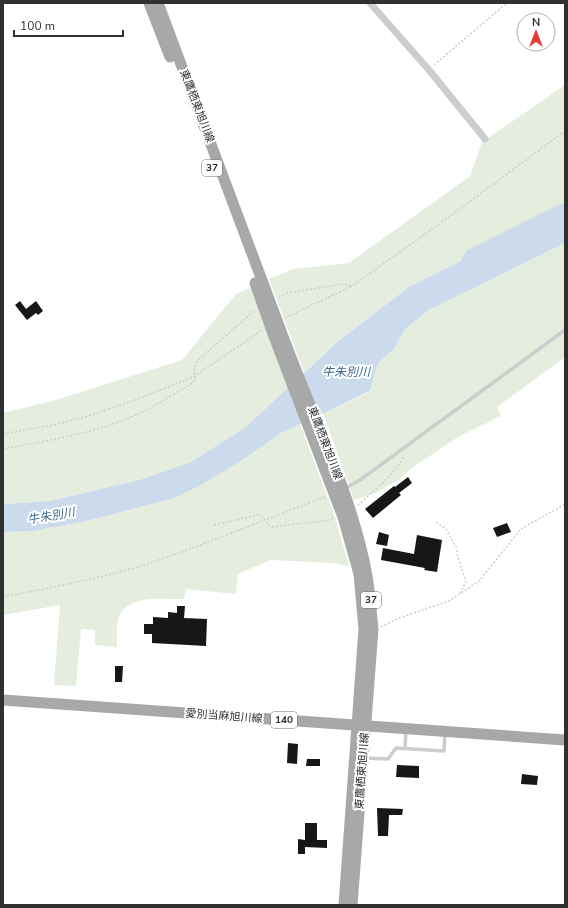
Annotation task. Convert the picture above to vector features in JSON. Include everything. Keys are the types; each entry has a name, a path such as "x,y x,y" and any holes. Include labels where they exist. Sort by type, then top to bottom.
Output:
{"main road":[{"name":"東鷹栖東旭川線","path":"150,3 334,480 354,521 367,574 373,629 361,726 344,905"},
{"name":"東鷹栖東旭川線","path":"158,3 275,328"},
{"name":"東鷹栖東旭川線","path":"339,491 343,517 359,574 364,629 361,726 363,758 352,905"},
{"name":"愛別当麻旭川線","path":"3,700 565,740"}],"street":[{"path":"370,3 429,70 485,139"}],"lane":[{"path":"339,491 360,480 565,330"},
{"path":"405,748 406,729"},
{"path":"363,758 388,759 396,748 444,751 445,732"}],"path":[{"path":"429,70 507,3"},
{"path":"3,434 53,425 85,417 138,399 196,376 257,333 275,328 352,286 444,221 565,131"},
{"path":"279,297 287,294 343,284 352,286"},
{"path":"3,449 53,440 100,428 132,417 193,383 196,376 194,368 197,361 254,311"},
{"path":"358,504 389,476 401,461 404,455 402,450"},
{"path":"3,597 62,586 136,567 198,546 339,491"},
{"path":"373,629 385,626 399,618 449,601 479,581 521,529 565,504"},
{"path":"214,525 258,515 261,515 270,526 330,520 334,517"},
{"path":"436,522 446,529 456,547 466,581 460,593"}],"green space":[{"path":"565,85 565,203 558,205 461,261 409,287 337,342 304,372 269,279 293,269 349,263 470,176 482,142"},
{"path":"565,243 565,357 497,407 501,416 458,437 409,470 400,479 376,493 354,500 323,413 370,392 378,363 393,350 405,329 429,310"},
{"path":"256,285 292,384 246,427 191,462 139,480 50,501 3,504 3,413 56,400 182,360 236,294"},
{"path":"300,424 335,517 349,566 333,563 271,560 238,574 236,594 186,589 184,599 150,599 134,603 127,607 119,616 117,647 95,645 95,630 81,629 76,686 54,685 60,605 3,615 3,532 33,531 87,521 174,498 241,461 281,433"}],"water":[{"name":"牛朱別川","path":"565,203 565,243 429,310 405,329 393,350 378,363 370,391 281,433 241,461 199,486 174,498 87,521 33,531 3,532 3,504 50,501 139,480 191,462 246,427 337,342 409,287 461,261 466,251 558,205"}],"building":[{"path":"20,301 26,309 36,301 43,311 38,315 36,313 27,320 15,305"},
{"path":"408,477 412,483 399,493 401,495 373,518 365,509"},
{"path":"507,523 511,532 497,537 493,528"},
{"path":"379,532 389,535 387,546 376,544"},
{"path":"417,535 442,540 437,572 424,570 425,568 381,560 383,548 414,554"},
{"path":"177,606 185,606 184,618 207,619 206,646 152,643 152,634 144,634 144,624 153,624 153,617 168,618 168,612 177,613"},
{"path":"115,666 123,666 122,682 115,682"},
{"path":"288,743 298,744 297,764 287,763"},
{"path":"307,759 320,759 320,766 306,766"},
{"path":"397,765 419,766 419,778 396,777"},
{"path":"522,774 538,776 537,785 521,784"},
{"path":"377,808 403,809 402,815 389,815 388,836 378,836"},
{"path":"305,823 317,823 317,840 327,840 327,848 305,847 305,854 298,854 298,839 305,840"}]}
